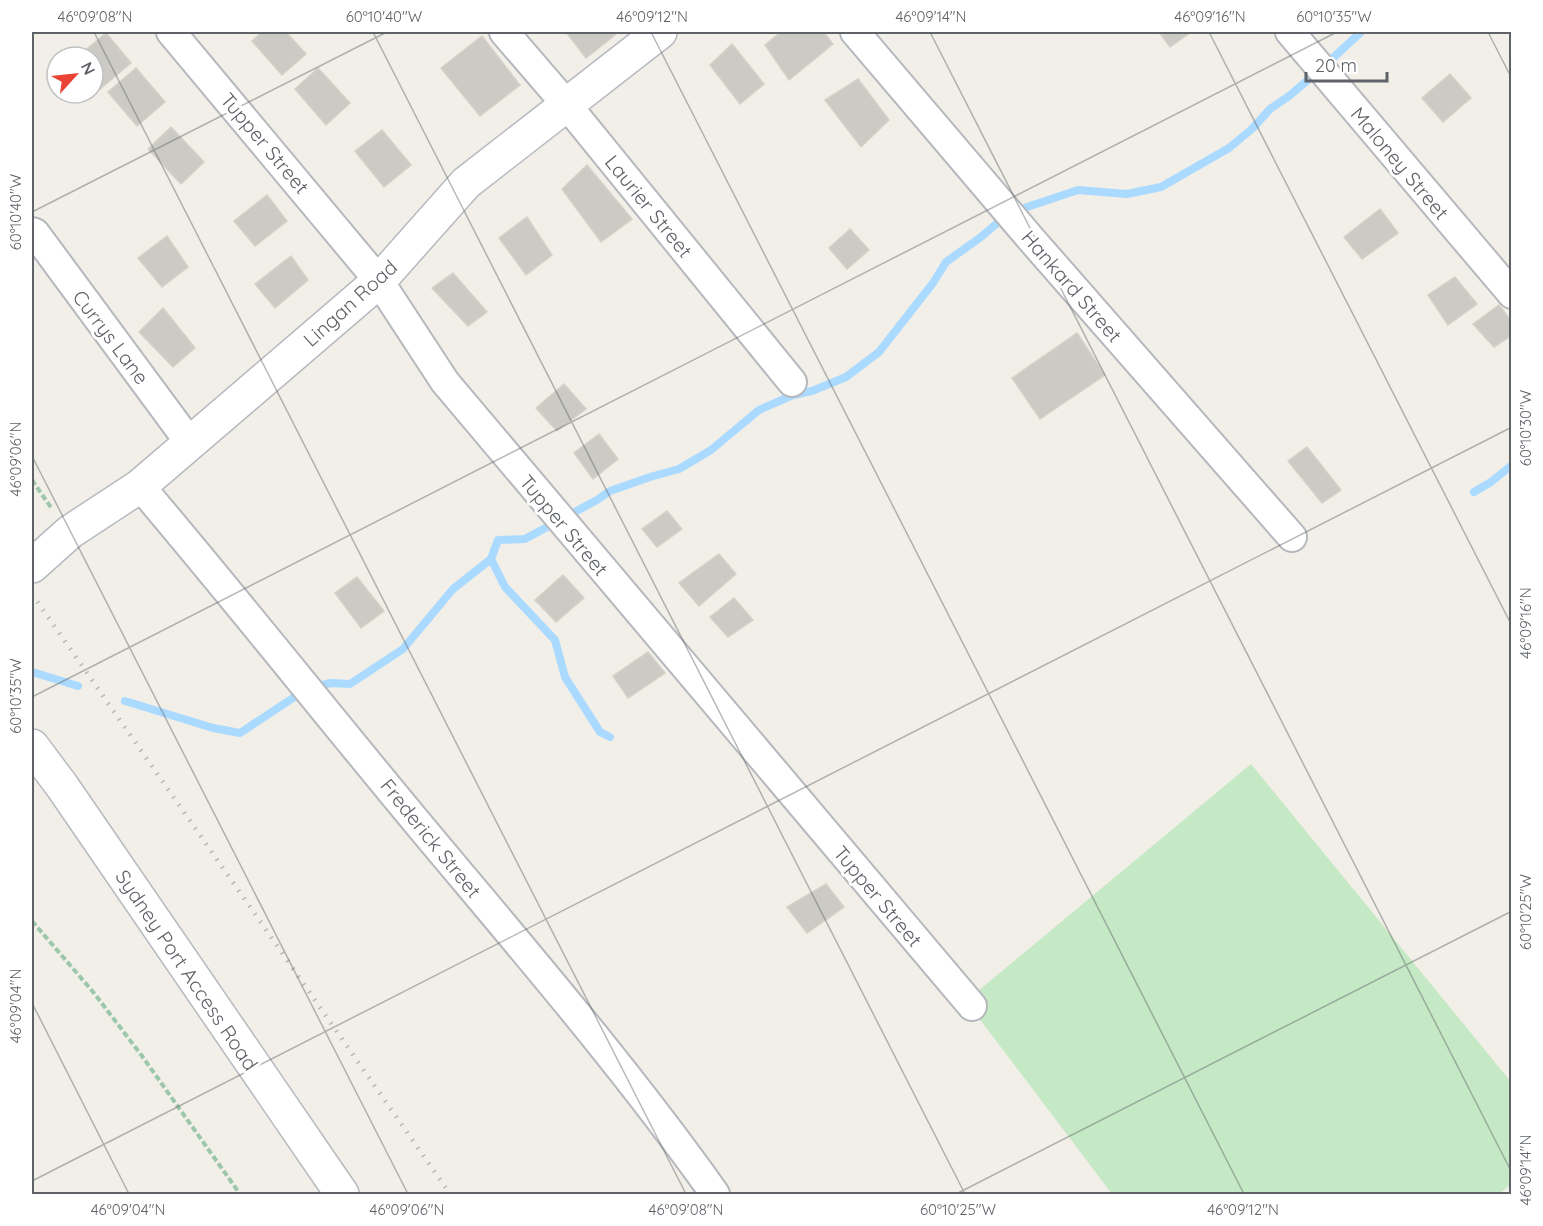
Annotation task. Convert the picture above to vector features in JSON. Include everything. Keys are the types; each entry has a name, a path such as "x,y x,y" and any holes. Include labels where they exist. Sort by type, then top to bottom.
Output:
{"street":[{"name":"Tupper Street","path":"171,32 379,281 445,382 972,1006"},
{"name":"Laurier Street","path":"504,32 566,104 792,382"},
{"name":"Lingan Road","path":"32,566 70,532 140,486 379,281 466,183 660,32"},
{"name":"Hankard Street","path":"855,32 1031,239 1292,537"},
{"name":"Maloney Street","path":"1290,32 1512,294"},
{"name":"Currys Lane","path":"32,232 190,443"},
{"name":"Frederick Street","path":"140,486 631,1079 715,1194"},
{"name":"Sydney Port Access Road","path":"32,746 62,786 342,1194"}],"path":[{"path":"32,921 94,993 136,1047 240,1194"}],"green space":[{"path":"1251,764 1511,1082 1511,1184 1499,1194 1112,1194 966,1001"}],"building":[{"path":"262,32 286,32 306,54 282,75 252,41"},
{"path":"566,32 613,32 615,35 586,58"},
{"path":"781,32 824,32 833,44 789,80 765,45"},
{"path":"1159,32 1191,32 1170,47"},
{"path":"106,33 131,63 105,85 105,45 92,45"},
{"path":"482,36 520,85 480,116 441,68"},
{"path":"732,44 764,84 740,104 710,65"},
{"path":"136,68 165,102 137,126 108,92"},
{"path":"318,68 350,103 326,125 295,89"},
{"path":"1450,74 1471,98 1443,122 1422,98"},
{"path":"858,79 889,120 861,147 825,100"},
{"path":"171,127 204,162 181,184 148,149"},
{"path":"382,130 411,165 384,187 355,151"},
{"path":"587,165 632,219 601,242 562,189"},
{"path":"267,195 287,221 255,246 234,221"},
{"path":"1380,209 1398,233 1362,259 1344,237"},
{"path":"527,217 552,255 526,275 499,238"},
{"path":"850,229 869,250 847,269 829,248"},
{"path":"167,236 188,267 162,287 138,258"},
{"path":"291,256 308,280 275,308 255,284"},
{"path":"453,273 487,312 468,326 432,288"},
{"path":"1455,277 1477,304 1448,325 1428,295"},
{"path":"1499,305 1512,322 1512,335 1494,347 1473,324"},
{"path":"163,308 195,348 173,367 139,332"},
{"path":"1077,333 1105,375 1040,419 1012,378"},
{"path":"564,384 586,409 557,431 536,408"},
{"path":"599,434 618,459 593,479 574,453"},
{"path":"1307,447 1341,490 1322,503 1288,461"},
{"path":"667,511 682,529 657,547 642,529"},
{"path":"719,554 736,574 699,606 679,583"},
{"path":"563,575 584,598 556,622 535,600"},
{"path":"357,577 384,611 361,628 335,593"},
{"path":"734,598 753,620 728,637 710,617"},
{"path":"648,652 665,673 628,698 613,676"},
{"path":"826,884 844,907 807,933 787,907"}],"waterway":[{"path":"610,737 600,732 565,677 555,640 505,587 491,559 498,540 525,539 610,491 679,469 711,450 759,410 793,395 812,391 846,377 879,352 933,283 946,262 1009,213 1078,190 1127,194 1161,187 1229,148 1253,128 1270,109 1321,69 1361,32"},
{"path":"1474,492 1512,465"},
{"path":"125,701 213,728 240,733 308,688 331,683 350,684 403,649 453,589 491,559"},
{"path":"32,672 78,686"}],"railway":[{"path":"32,594 450,1194"}]}
